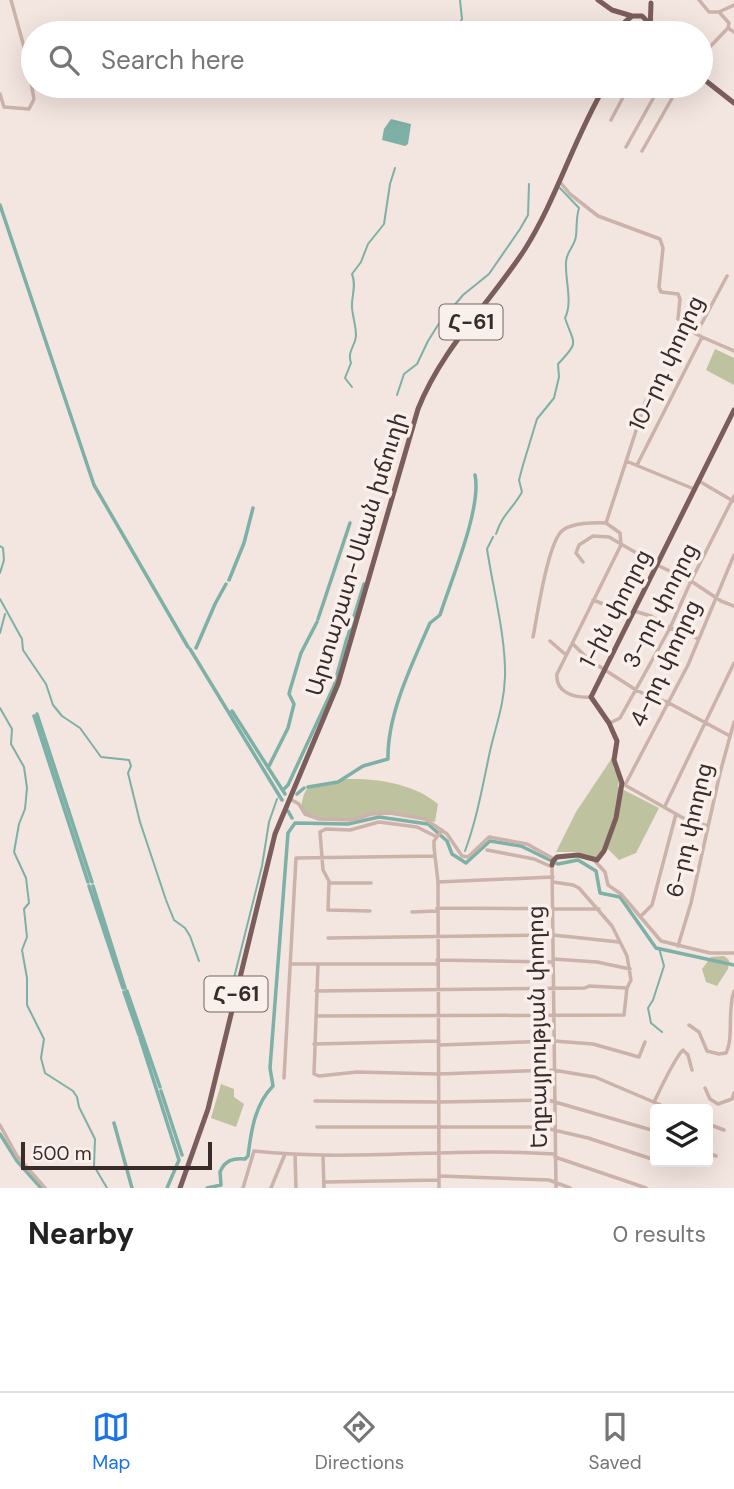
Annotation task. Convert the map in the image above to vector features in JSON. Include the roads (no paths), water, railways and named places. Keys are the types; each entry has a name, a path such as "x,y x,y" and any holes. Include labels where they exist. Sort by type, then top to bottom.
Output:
{"main road":[{"path":"598,0 612,10 645,18 646,21"},
{"path":"626,21 652,1"},
{"path":"651,21 652,1"},
{"path":"612,10 618,21"},
{"path":"713,86 734,103"},
{"name":"Հ-61","path":"558,181 599,98"},
{"name":"Արտաշատ-Սևան խճուղի","path":"180,1188 206,1117 275,834 338,684 422,399 448,352 526,247 558,181"},
{"name":"1-ին փողոց","path":"594,860 601,858 616,818 624,784 614,760 618,745 609,723 591,697 734,410"},
{"path":"553,863 557,857 578,855 594,860"}],"street":[{"path":"11,0 21,36"},
{"path":"699,0 709,12 719,12 734,5"},
{"path":"713,44 728,28 729,23 719,12"},
{"path":"728,28 734,32"},
{"path":"0,93 4,107 29,108 34,98"},
{"path":"611,120 623,98"},
{"path":"626,147 653,98"},
{"path":"642,151 672,98"},
{"path":"558,181 598,216 660,239 663,248 659,286 661,292 678,294 678,319 696,334"},
{"name":"10-րդ փողոց","path":"637,465 702,337 696,334 727,276"},
{"path":"702,337 734,351"},
{"name":"10-րդ փողոց","path":"606,523 646,400"},
{"path":"626,461 694,489"},
{"path":"699,481 733,499"},
{"name":"3-րդ փողոց","path":"609,723 620,718 636,690 670,628 733,499"},
{"path":"533,636 546,569 557,536 566,528 598,522 606,523 620,533 621,545 557,674 556,681 560,688 572,695 591,697"},
{"path":"583,562 576,549 586,539 609,537 734,606"},
{"name":"4-րդ փողոց","path":"624,784 688,665 734,555"},
{"path":"593,600 651,616 670,628 684,631 698,639"},
{"path":"550,641 566,655"},
{"path":"572,643 588,659 636,690 667,702 730,736"},
{"path":"665,806 734,663"},
{"name":"6-րդ փողոց","path":"678,946 691,903 734,722"},
{"path":"624,784 676,814 708,826"},
{"path":"289,799 299,804 305,814 319,819 353,820 371,814 390,813 425,819 442,830 462,856 468,857 489,837 527,844 553,863"},
{"path":"641,916 652,905 676,814"},
{"path":"370,911 328,910 329,883 323,870 320,832 326,829 349,830 369,824 390,823 417,827 437,837"},
{"path":"439,1188 438,883 435,841 442,830"},
{"path":"487,850 553,863"},
{"path":"284,1079 296,858 435,856"},
{"path":"594,860 605,872 608,886 621,894 661,941 710,953 734,953"},
{"name":"Եղբայրության փողոց","path":"553,863 556,1185"},
{"path":"316,1016 624,1015 627,988 631,979 627,956 612,926 579,888 553,880 438,883"},
{"path":"329,883 371,883"},
{"path":"411,912 598,909"},
{"path":"328,937 553,935 619,942"},
{"path":"290,964 553,961 597,962 630,969"},
{"path":"318,964 313,1071 318,1076 357,1072 438,1074 553,1070 595,1077 659,1104"},
{"path":"316,991 589,986 627,988"},
{"path":"689,1025 699,1032 707,1051 719,1055 726,1053 734,991"},
{"path":"314,1044 554,1041 593,1044 639,1058 645,1042"},
{"path":"654,1102 675,1059 683,1050 688,1055 692,1070"},
{"path":"705,1088 710,1100 718,1104 732,1099 734,1093"},
{"path":"315,1101 554,1101 650,1130"},
{"path":"0,1125 17,1156 45,1188"},
{"path":"713,1126 724,1130"},
{"path":"317,1127 555,1128 650,1158"},
{"path":"243,1188 254,1151 324,1156 555,1156 646,1188"},
{"path":"271,1188 285,1154"},
{"path":"295,1154 296,1188"},
{"path":"324,1156 324,1188"},
{"path":"324,1182 439,1178 549,1180 556,1185 570,1188"}],"water":[{"path":"391,119 411,124 408,144 405,146 382,140 384,129"}],"waterway":[{"path":"460,0 461,21"},
{"path":"352,387 345,378 356,336 352,308 352,274 361,262 368,244 384,224 395,168"},
{"path":"397,395 404,374 417,364 438,325 463,295 489,274 520,229 528,215 529,184"},
{"path":"496,534 522,492 519,480 537,419 554,398 559,377 558,364 570,351 573,342 565,318 569,298 566,262 575,240 579,208 560,188"},
{"path":"0,205 94,485 188,647"},
{"path":"308,787 338,782 363,766 388,759 396,707 430,623 440,615 470,525 476,489 475,475"},
{"path":"229,580 244,543 253,508"},
{"path":"318,619 350,523"},
{"path":"465,851 473,827 504,687 505,662 499,613 487,549 493,537"},
{"path":"0,546 3,548 4,560 0,573"},
{"path":"196,648 226,584"},
{"path":"348,636 364,584"},
{"path":"0,599 22,639 23,650 46,684 53,705 62,716 80,728 101,757 129,760 131,766 128,773 140,822 166,900 174,920 185,928 190,936 199,961"},
{"path":"0,633 5,614"},
{"path":"268,768 288,728 294,704 290,690 301,653 317,622"},
{"path":"284,789 334,686 347,638"},
{"path":"190,649 282,800"},
{"path":"0,708 12,729 11,744 24,767 27,788 25,809 14,852 26,878 29,903 24,909 27,937 22,950 27,978 27,1005 44,1039 41,1058 45,1073 73,1091 77,1097 79,1107 95,1139 94,1166 107,1188"},
{"path":"232,711 285,794"},
{"path":"37,714 92,882"},
{"path":"34,716 88,882"},
{"path":"297,794 304,788"},
{"path":"234,978 262,866 269,822 277,799"},
{"path":"288,811 292,818"},
{"path":"207,1188 221,1185 220,1172 227,1162 248,1156 258,1109 273,1086 270,1068 288,833 295,823 348,824 379,817 428,824 447,841 452,854 466,863 490,841 521,846 558,864 578,860 596,871 600,893 620,897 656,948 734,965"},
{"path":"89,886 123,988"},
{"path":"93,886 125,988"},
{"path":"659,948 664,966 648,1008 651,1023 662,1032"},
{"path":"127,991 160,1087"},
{"path":"124,992 139,1035"},
{"path":"140,1038 179,1160 167,1188"},
{"path":"161,1091 182,1155"},
{"path":"114,1123 132,1188"},
{"path":"0,1134 17,1161 41,1188"}]}
